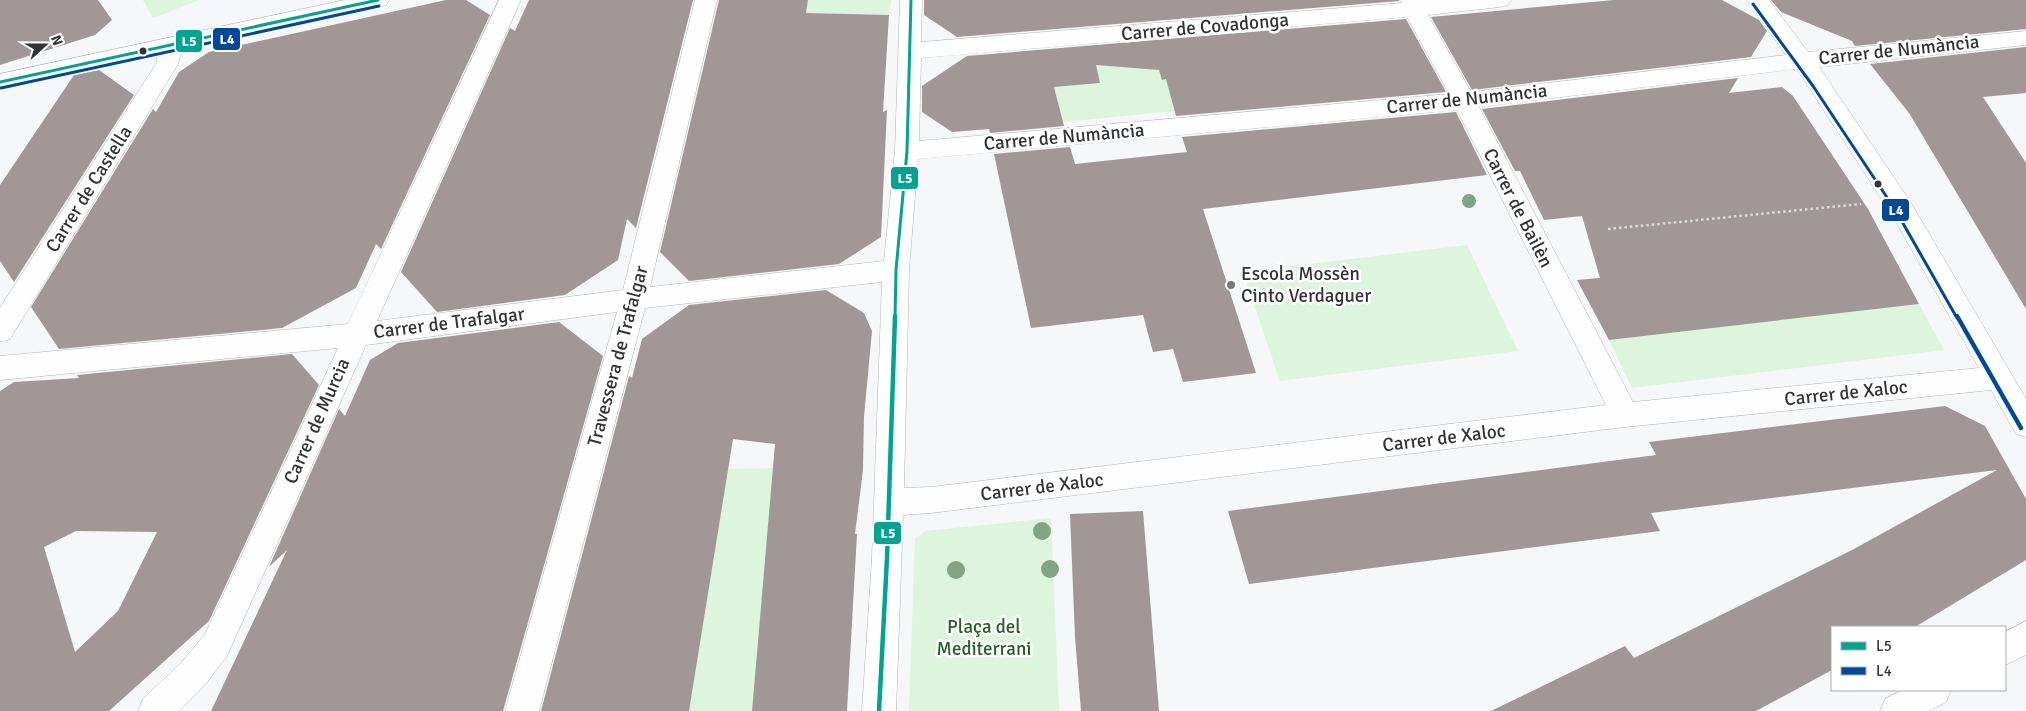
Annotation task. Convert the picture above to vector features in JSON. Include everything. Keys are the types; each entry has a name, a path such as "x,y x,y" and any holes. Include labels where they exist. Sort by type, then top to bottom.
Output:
{"street":[{"path":"0,82 378,0"},
{"name":"Carrer de Murcia","path":"155,711 193,674 216,645 355,334 384,278 510,0"},
{"name":"Travessera de Trafalgar","path":"522,711 634,299 706,0"},
{"path":"879,711 889,502 896,270 907,151 910,0"},
{"name":"Carrer de Covadonga","path":"909,51 1414,4 1500,0"},
{"path":"1758,0 1803,60 1896,201 2026,425"},
{"name":"Carrer de Bailèn","path":"1414,4 1420,22 1464,101 1625,415"},
{"name":"Carrer de Numància","path":"907,151 1464,101 1803,60 2026,38"},
{"name":"Carrer de Castella","path":"0,331 167,64 172,44"},
{"name":"Carrer de Trafalgar","path":"0,368 355,334 634,299 896,270"},
{"name":"Carrer de Xaloc","path":"889,502 931,500 1625,415 1999,378"},
{"path":"2006,648 2026,637"},
{"name":"Carrer de Murcia","path":"177,711 193,674"},
{"path":"1897,711 1932,691"}],"path":[{"path":"1608,229 1896,201"}],"green space":[{"path":"143,0 199,0 153,18"},
{"path":"808,0 891,0 889,15 806,13"},
{"path":"1092,50 1159,70 1166,79 1175,111 1063,122 1054,87 1100,83"},
{"path":"1467,245 1518,351 1280,381 1243,272"},
{"path":"1919,304 1944,350 1632,388 1609,340"},
{"path":"782,468 752,711 689,711 728,469"},
{"name":"Plaça del Mediterrani","path":"1051,518 1059,711 909,711 915,539 925,531"}],"building":[{"path":"0,0 98,0 112,20 95,35 0,65"},
{"path":"446,0 466,0 490,15 381,249 376,244 356,288 282,328 59,349 31,307 153,109 156,112 179,72 209,52"},
{"path":"529,0 693,0 636,228 627,219 618,260 565,295 437,312 401,272 510,28 515,31"},
{"path":"719,0 808,0 806,13 889,15 883,112 887,110 881,237 839,264 689,281 660,252"},
{"path":"924,0 1399,1 957,37 924,15"},
{"path":"1614,0 1722,0 1759,20 1767,31 1751,57 1472,90 1431,17"},
{"path":"1771,0 2026,0 2026,29 1855,46 1852,41 1781,12"},
{"path":"1406,19 1446,92 1176,116 1166,79 1162,80 1159,70 1096,65 1100,83 1054,87 1064,126 990,133 989,129 952,132 922,112 922,86 967,56"},
{"path":"2026,47 2026,93 1983,97 2026,163 2026,309 1909,113 1870,64"},
{"path":"99,70 134,95 14,282 0,261 0,185 74,75"},
{"path":"1738,78 1729,93 1782,87 1793,96 1868,209 1919,304 1609,340 1577,280 1600,278 1582,216 1544,220 1520,171 1515,171 1482,109"},
{"path":"1456,112 1487,175 1203,209 1256,373 1183,382 1173,349 1153,352 1143,315 1031,328 994,154 1070,147 1075,164 1187,152 1182,137"},
{"path":"826,290 864,313 872,331 864,416 863,470 855,534 857,534 847,711 752,711 775,444 733,439 689,711 541,711 629,376 632,378 642,339 689,305"},
{"path":"559,322 603,356 503,711 211,711 287,550 269,567 339,409 345,416 370,360 398,343"},
{"path":"292,354 319,385 209,621 109,711 0,711 0,391 14,382 79,378 77,375","holes":["76,531 157,532 118,611 75,652 44,547"]},
{"path":"1945,406 1985,426 2026,499 2026,560 1917,626 1831,626 1831,671 1756,711 1491,711 1625,646 1634,658 1854,549 1997,470 1651,513 1660,531 1249,584 1228,511 1656,455 1649,442"},
{"path":"1143,511 1159,711 1081,711 1075,637 1070,514"}],"transit line":[{"name":"L5","path":"0,82 378,0"},
{"name":"L5","path":"879,711 887,558 896,270 907,151 911,0"},
{"name":"L4","path":"1753,4 1813,86 1896,211 2021,428"},
{"name":"L4","path":"1,88 379,6"}],"place":[{"name":"Escola Mossèn Cinto Verdaguer","path":"1231,285"}]}
